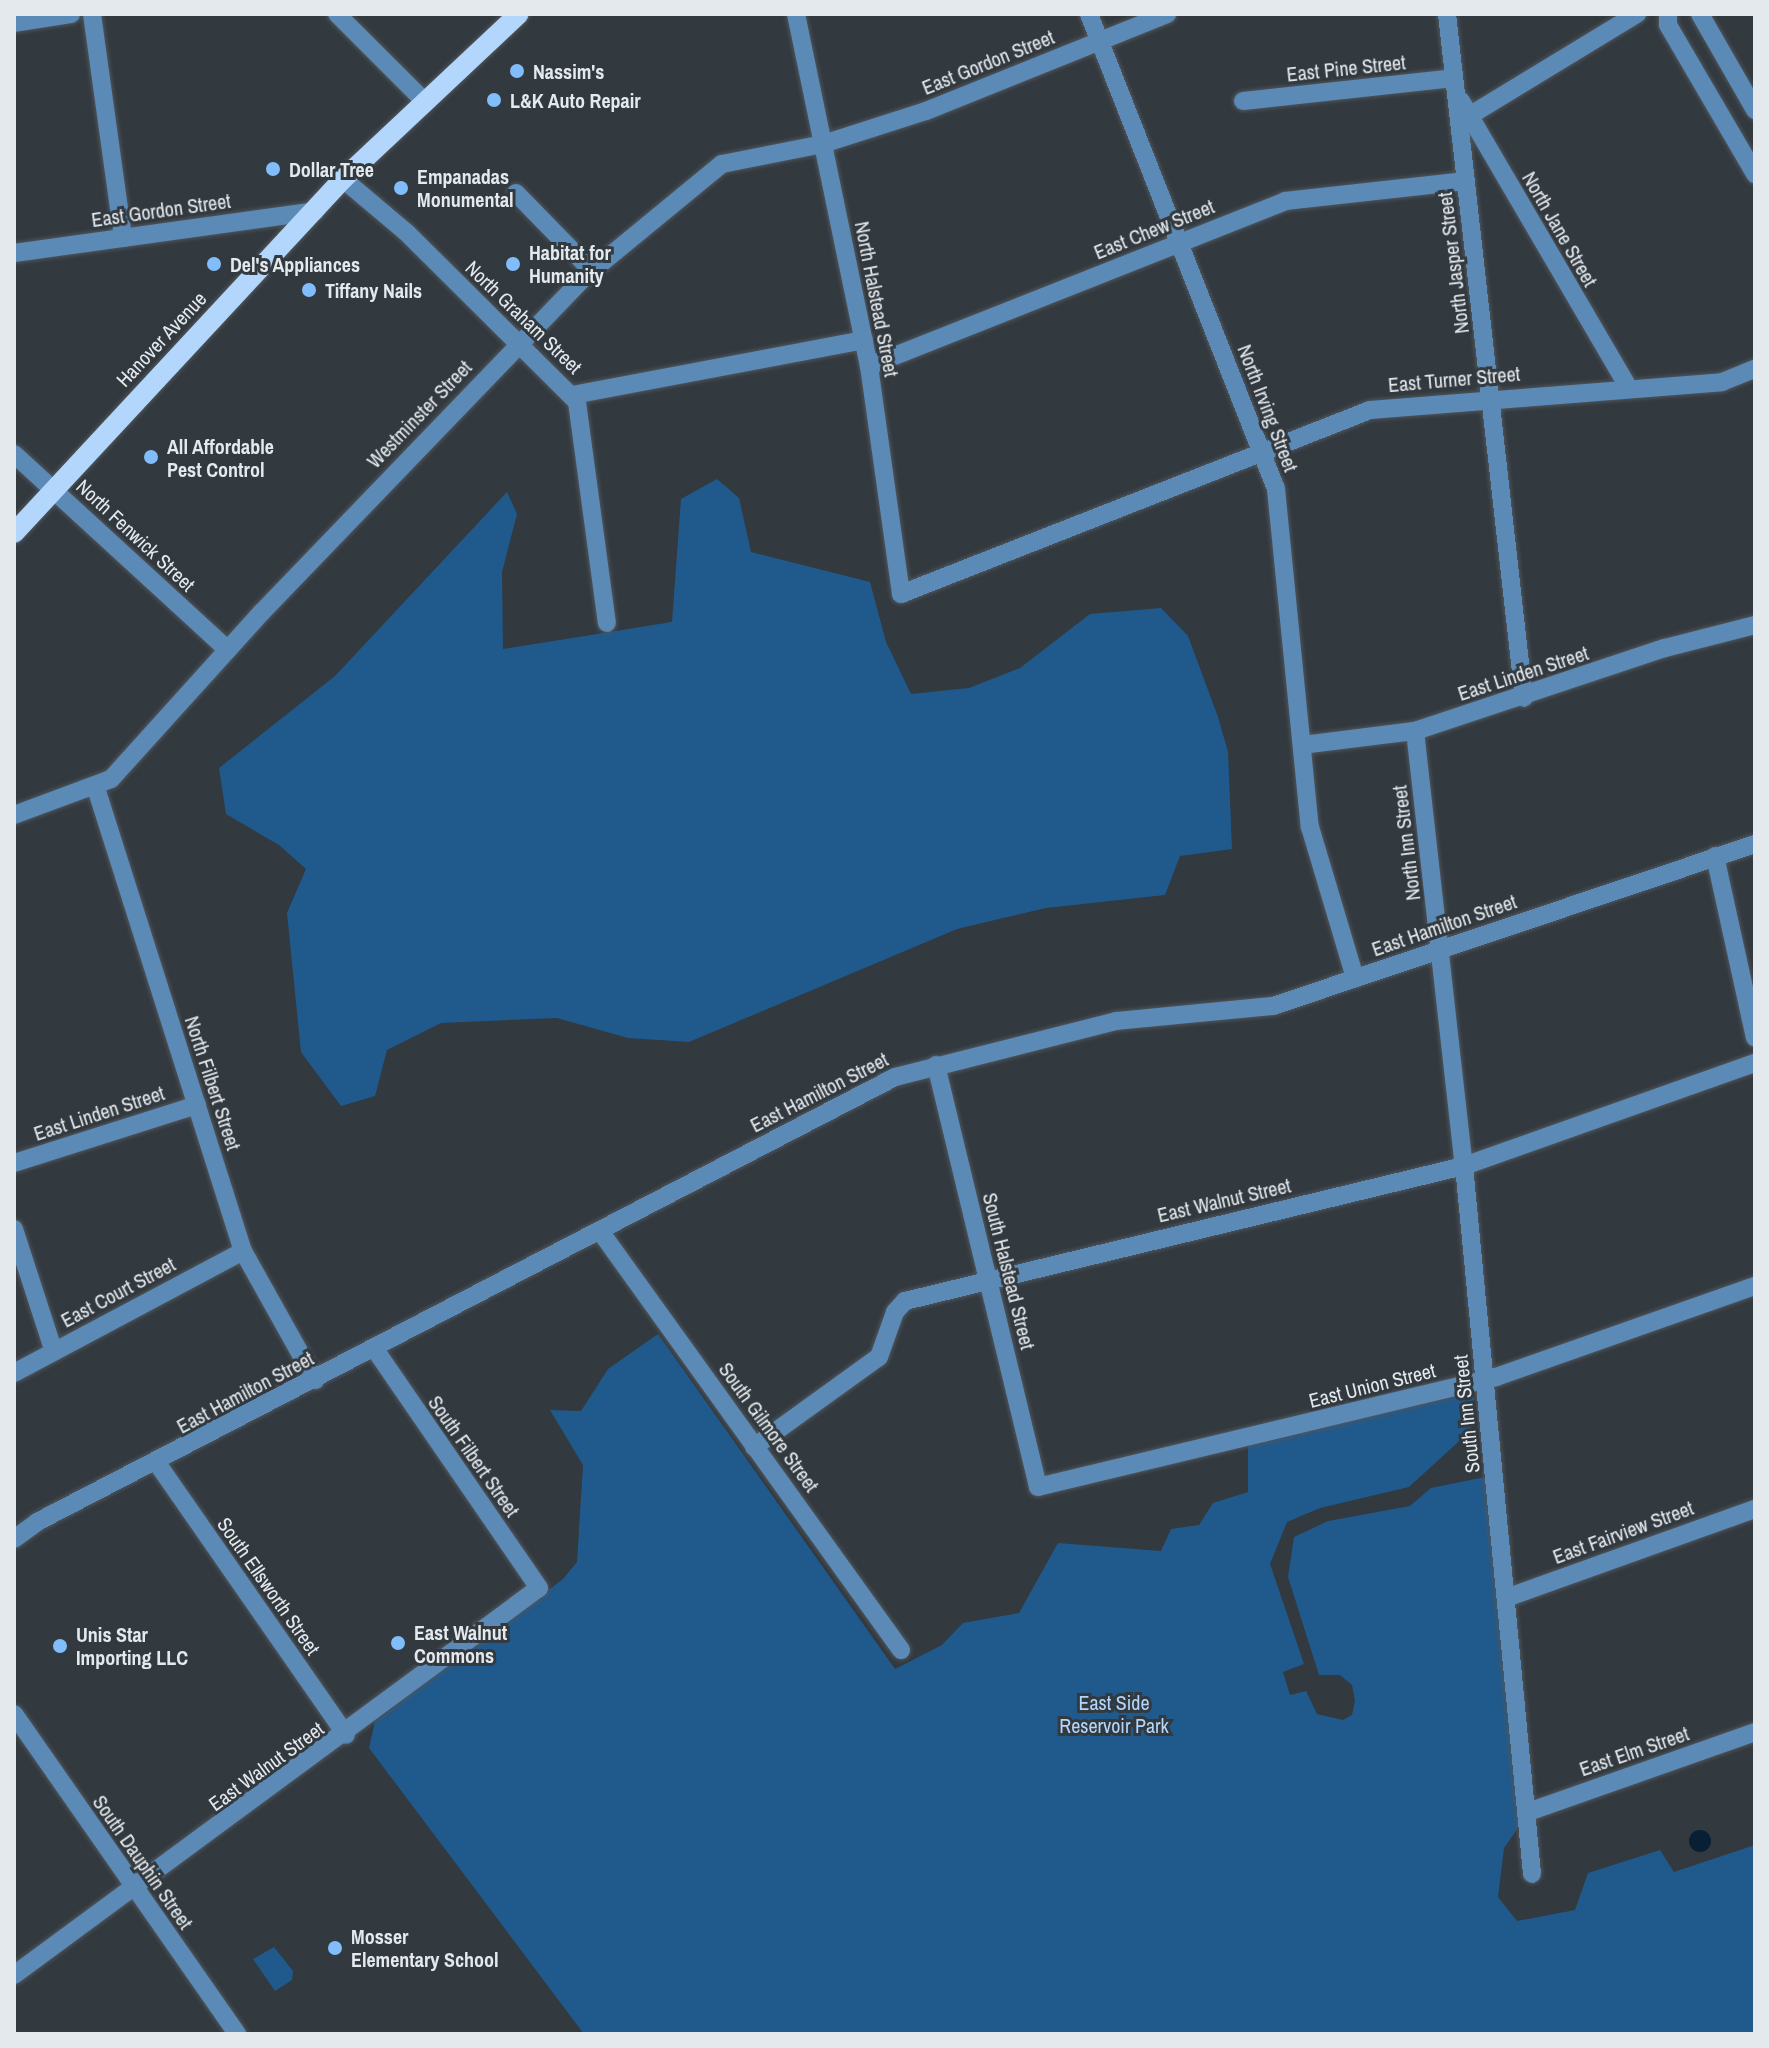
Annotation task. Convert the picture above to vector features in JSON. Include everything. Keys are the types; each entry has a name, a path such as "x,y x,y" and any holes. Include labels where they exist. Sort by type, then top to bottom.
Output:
{"main road":[{"name":"Hanover Avenue","path":"14,533 343,179 519,14"}],"street":[{"path":"14,23 71,14"},
{"path":"92,14 123,238"},
{"path":"337,14 424,101"},
{"name":"North Halstead Street","path":"796,14 869,366 901,594"},
{"name":"North Irving Street","path":"1089,14 1276,489 1302,745 1319,867 1355,978"},
{"name":"East Gordon Street","path":"823,144 926,111 1167,14"},
{"name":"North Jasper Street","path":"1447,14 1524,698"},
{"path":"1469,116 1637,14"},
{"path":"1668,14 1668,25 1755,174"},
{"path":"1700,14 1755,110"},
{"name":"East Pine Street","path":"1243,101 1455,85"},
{"name":"North Jane Street","path":"1455,85 1469,116 1628,387"},
{"name":"Westminster Street","path":"96,788 111,779 228,650 520,342 592,271 722,164 823,144"},
{"name":"North Graham Street","path":"343,179 573,395 583,416 607,623"},
{"name":"East Chew Street","path":"869,366 1285,201 1466,181"},
{"path":"516,193 592,271"},
{"name":"East Gordon Street","path":"14,253 315,211"},
{"path":"573,395 864,340"},
{"name":"East Turner Street","path":"901,594 1370,410 1489,398 1722,382 1755,369"},
{"name":"North Fenwick Street","path":"14,454 228,650"},
{"name":"East Linden Street","path":"1302,745 1415,731 1524,698 1665,648 1755,625"},
{"name":"North Inn Street","path":"1415,731 1440,949"},
{"path":"14,815 96,788"},
{"name":"North Filbert Street","path":"96,788 243,1251 315,1380"},
{"name":"East Hamilton Street","path":"14,1539 895,1077 1116,1021 1251,1011 1755,844"},
{"path":"1715,856 1755,1038"},
{"name":"South Inn Street","path":"1440,949 1464,1166 1532,1874"},
{"name":"East Walnut Street","path":"754,1447 879,1357 898,1305 988,1278 1464,1166 1755,1063"},
{"name":"South Halstead Street","path":"936,1065 1038,1487"},
{"name":"East Linden Street","path":"14,1163 197,1105"},
{"path":"14,1229 54,1352"},
{"name":"South Gilmore Street","path":"600,1231 901,1650"},
{"name":"East Court Street","path":"14,1373 243,1251"},
{"name":"East Union Street","path":"1038,1487 1485,1380 1755,1286"},
{"name":"South Filbert Street","path":"375,1349 539,1588"},
{"name":"South Ellsworth Street","path":"157,1463 346,1735"},
{"name":"East Fairview Street","path":"1506,1598 1755,1509"},
{"name":"East Walnut Street","path":"14,1975 346,1735 539,1588"},
{"name":"South Dauphin Street","path":"14,1714 237,2034"},
{"name":"East Elm Street","path":"1528,1812 1755,1732"}],"green space":[{"path":"717,479 739,498 751,552 870,582 886,642 911,694 969,688 1020,668 1090,614 1161,608 1188,636 1218,717 1228,752 1232,849 1180,856 1165,895 1046,908 957,929 689,1042 628,1038 557,1018 441,1023 387,1050 375,1096 341,1106 301,1052 287,913 306,869 279,845 226,814 219,768 335,676 507,492 517,514 502,572 503,649 672,622 681,499"},
{"name":"East Side Reservoir Park","path":"658,1334 895,1669 942,1645 963,1623 1019,1613 1058,1543 1161,1551 1171,1529 1199,1525 1213,1503 1248,1492 1248,1445 1473,1391 1477,1418 1468,1433 1409,1487 1320,1508 1287,1522 1270,1564 1304,1664 1283,1672 1290,1695 1306,1691 1317,1714 1343,1720 1352,1715 1355,1701 1352,1685 1340,1675 1319,1675 1288,1577 1294,1537 1328,1521 1410,1506 1431,1488 1485,1477 1520,1825 1504,1848 1498,1897 1517,1921 1575,1910 1588,1873 1660,1850 1674,1872 1755,1845 1755,2034 584,2034 369,1748 375,1721 563,1579 577,1562 583,1465 550,1410 581,1411 608,1369"},
{"path":"274,1947 293,1971 292,1980 275,1991 253,1959"}],"shaded area":[{"path":"1696,1830 1704,1830 1711,1841 1704,1852 1696,1852 1689,1845 1689,1837"}],"place":[{"name":"Nassim's","path":"517,71"},
{"name":"L&K Auto Repair","path":"494,100"},
{"name":"Dollar Tree","path":"273,169"},
{"name":"Empanadas Monumental","path":"401,188"},
{"name":"Del's Appliances","path":"214,264"},
{"name":"Habitat for Humanity","path":"513,264"},
{"name":"Tiffany Nails","path":"309,290"},
{"name":"All Affordable Pest Control","path":"151,457"},
{"name":"East Walnut Commons","path":"398,1643"},
{"name":"Unis Star Importing LLC","path":"60,1646"},
{"name":"Mosser Elementary School","path":"335,1948"}]}
